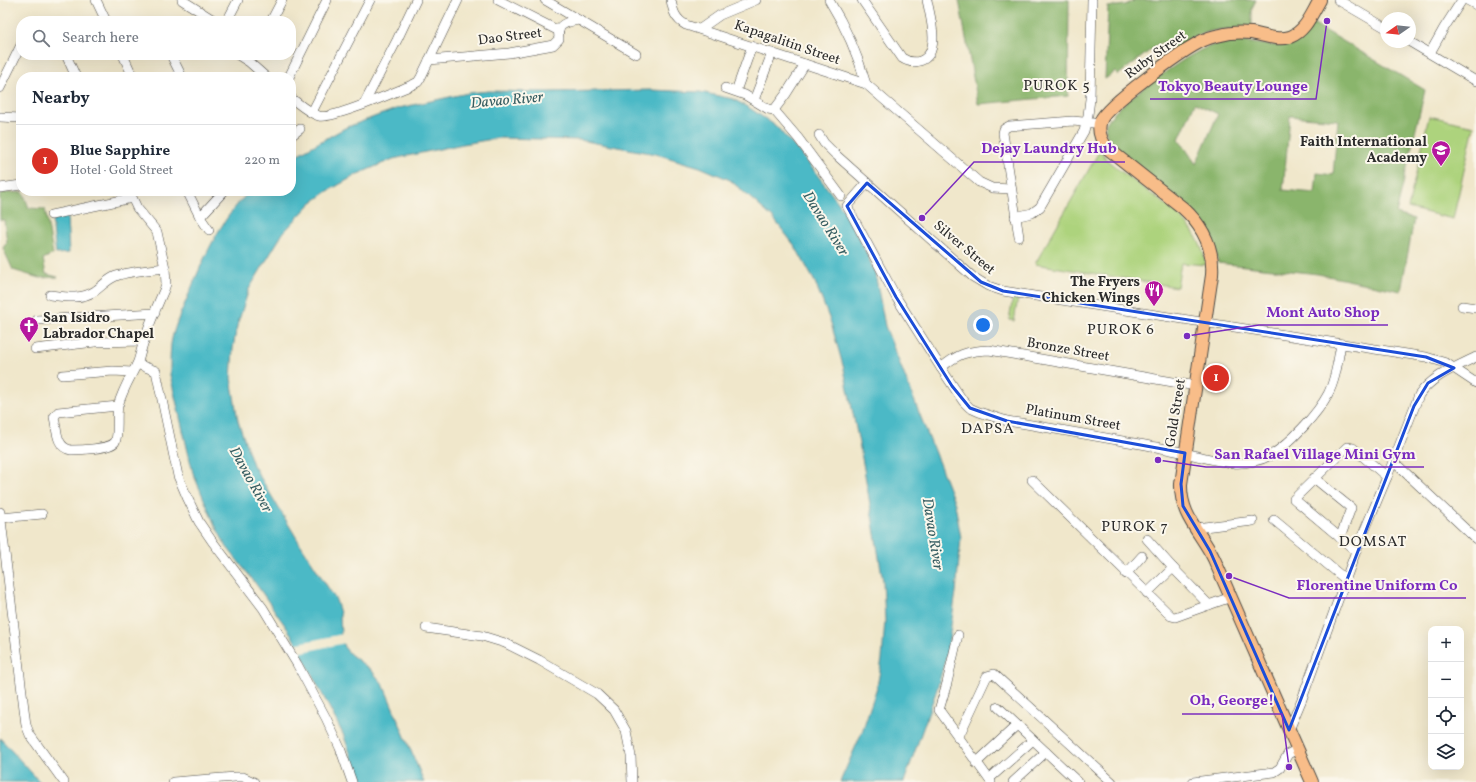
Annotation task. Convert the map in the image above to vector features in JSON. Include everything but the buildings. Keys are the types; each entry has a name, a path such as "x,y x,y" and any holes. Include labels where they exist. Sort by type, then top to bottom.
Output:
{"main road":[{"name":"Ruby Street","path":"1100,124 1105,114 1115,104 1178,56 1198,43 1230,33 1250,33 1279,38 1289,37 1304,28 1320,0"},
{"name":"Gold Street","path":"1100,124 1101,137 1107,148 1183,208 1198,222 1210,250 1213,266 1180,484 1181,500 1186,513 1210,550 1312,782"}],"street":[{"path":"96,0 104,16"},
{"path":"230,16 238,0"},
{"path":"274,16 282,0"},
{"path":"291,72 327,0"},
{"path":"312,112 370,0"},
{"path":"364,104 416,0"},
{"path":"296,101 319,116 325,117 345,112 418,82 458,0"},
{"path":"498,0 559,31"},
{"path":"545,0 636,54"},
{"name":"Kapagalitin Street","path":"671,0 673,10 680,22 866,84"},
{"path":"700,29 720,15 756,0"},
{"path":"829,0 848,37 861,67 866,84 979,182 992,188 1011,189"},
{"path":"862,0 902,58 912,62 926,58 932,49 932,32 927,0"},
{"path":"1015,217 1032,213 1040,207 1079,142 1087,121 1090,94 1092,0"},
{"path":"1338,0 1380,24"},
{"path":"1430,53 1462,0"},
{"path":"1467,0 1476,5"},
{"path":"188,2 208,16"},
{"name":"Dao Street","path":"429,60 509,53 553,45 559,39 559,31 561,27 571,21 579,20"},
{"path":"1416,45 1476,81"},
{"path":"736,91 752,46"},
{"path":"754,100 772,53"},
{"path":"0,88 16,55"},
{"path":"68,60 74,72"},
{"path":"124,60 130,72"},
{"path":"174,60 180,72"},
{"path":"252,60 262,72"},
{"path":"774,110 805,64"},
{"path":"725,88 736,91 768,109 774,110 798,138 841,196"},
{"path":"0,117 16,118"},
{"path":"1019,238 1002,133 1004,129 1009,126 1073,121 1087,121 1100,124"},
{"path":"296,132 300,129"},
{"name":"Silver Street","path":"819,135 829,149 867,183 973,277 988,286 1003,291 1205,324 1426,357 1440,361 1454,368 1476,383"},
{"name":"Platinum Street","path":"867,183 847,206 896,297 941,368 963,401 970,408 979,412 1007,421 1185,453 1218,461 1244,463 1258,460 1283,447 1320,408 1334,377 1341,344"},
{"path":"0,188 16,186"},
{"path":"52,215 126,196"},
{"path":"118,406 58,412 54,417 60,444 66,450 70,450 98,448 115,443 117,438 116,416 118,406 125,386 137,364 144,341 166,284 165,268 157,232 137,208 131,196"},
{"path":"190,196 200,217 209,230"},
{"path":"200,217 219,196"},
{"path":"50,295 77,298 82,297 95,291 108,280 117,276 165,268"},
{"path":"1462,306 1476,308"},
{"path":"37,320 155,313"},
{"path":"35,349 95,342 144,341"},
{"name":"Bronze Street","path":"941,368 960,354 989,350 1196,386"},
{"path":"1289,730 1302,699 1345,578 1421,392 1428,383 1476,357"},
{"path":"137,364 156,371 178,476 198,522 263,608 284,642 326,718 340,748 352,782"},
{"path":"62,375 114,371 132,372"},
{"path":"1356,551 1294,499 1345,447 1353,448 1387,477"},
{"path":"1393,461 1476,539"},
{"path":"1314,478 1352,508 1340,538"},
{"path":"1032,480 1126,574 1173,617 1231,597"},
{"path":"42,514 0,515 26,725 30,735 64,782"},
{"path":"1274,520 1345,578"},
{"path":"1196,528 1253,521"},
{"path":"1147,539 1209,605"},
{"path":"1126,574 1142,556"},
{"path":"1147,593 1173,568"},
{"path":"426,628 482,636 505,643 539,660 597,694 614,710 626,731 631,756 632,782"},
{"path":"958,635 948,682 938,710 990,780 1033,740"},
{"path":"958,738 987,676 994,674 1112,782"},
{"path":"998,707 1078,782"},
{"path":"976,762 1018,725"},
{"path":"1193,782 1274,772 1280,768 1288,754 1298,749"},
{"path":"1013,782 1046,752"},
{"path":"173,782 235,777 243,777 254,782"}],"highlighted area":[{"path":"867,183 981,282 1003,291 1426,357 1454,368 1428,383 1414,406 1289,730 1210,551 1183,506 1181,484 1185,453 1007,421 970,408 952,386 896,297 847,206"}],"green space":[{"path":"959,0 1069,0 1068,96 978,104"},
{"path":"1136,0 1256,0 1252,8 1252,30 1226,29 1211,31 1192,38 1170,52 1161,42 1118,75 1115,72 1105,79 1108,7 1125,5"},
{"path":"1311,22 1425,90 1396,214 1414,219 1401,291 1318,274 1218,263 1215,247 1113,146 1106,133 1106,124 1110,117 1119,108 1158,78 1198,52 1213,45 1230,42 1277,46 1293,43 1304,34","holes":["1195,103 1218,114 1196,164 1179,139","1290,116 1338,120 1333,175 1317,173 1315,193 1283,190"]},
{"path":"1429,116 1474,126 1453,219 1408,208"},
{"path":"1100,150 1107,160 1172,210 1194,233 1203,253 1206,265 1181,263 1177,287 1035,264"},
{"path":"16,192 16,196 24,196 29,208 45,209 53,254 43,259 46,274 58,277 39,278 13,270 3,248 7,242 4,220 0,220 0,193"},
{"path":"1013,297 1018,298 1014,321 1009,320"}],"water":[{"name":"Davao River","path":"651,90 700,92 733,99 776,126 806,160 843,209 865,250 875,273 885,326 955,504 961,538 956,592 947,653 937,689 904,782 840,782 862,732 877,687 882,659 885,620 883,581 863,463 844,369 831,323 815,282 795,246 773,218 730,180 700,167 656,154 580,140 499,138 393,159 358,174 328,191 311,203 283,233 249,289 237,326 233,348 231,378 238,421 253,465 336,600 340,613 341,637 344,647 350,654 371,670 383,684 424,782 361,782 343,734 291,634 256,584 226,546 214,523 193,473 170,375 170,355 173,333 198,271 220,228 239,202 245,196 296,196 296,155 345,128 399,108 468,93 489,91 548,92"},
{"path":"67,216 69,253 56,254 52,220"},
{"path":"0,738 40,782 0,782"}],"pier":[{"path":"343,634 345,643 298,653 294,644"}],"place":[{"name":"Tokyo Beauty Lounge","path":"1327,21"},
{"name":"Faith International Academy","path":"1441,167"},
{"name":"Dejay Laundry Hub","path":"922,218"},
{"name":"The Fryers Chicken Wings","path":"1154,307"},
{"name":"Mont Auto Shop","path":"1187,336"},
{"name":"San Isidro Labrador Chapel","path":"29,343"},
{"name":"Blue Sapphire","path":"1216,378"},
{"name":"San Rafael Village Mini Gym","path":"1158,460"},
{"name":"Florentine Uniform Co","path":"1229,576"},
{"name":"Oh, George!","path":"1289,767"}],"district":[{"name":"PUROK 5","path":"1057,86"},
{"name":"PUROK 6","path":"1121,330"},
{"name":"DAPSA","path":"988,429"},
{"name":"PUROK 7","path":"1135,527"},
{"name":"DOMSAT","path":"1373,542"}]}
